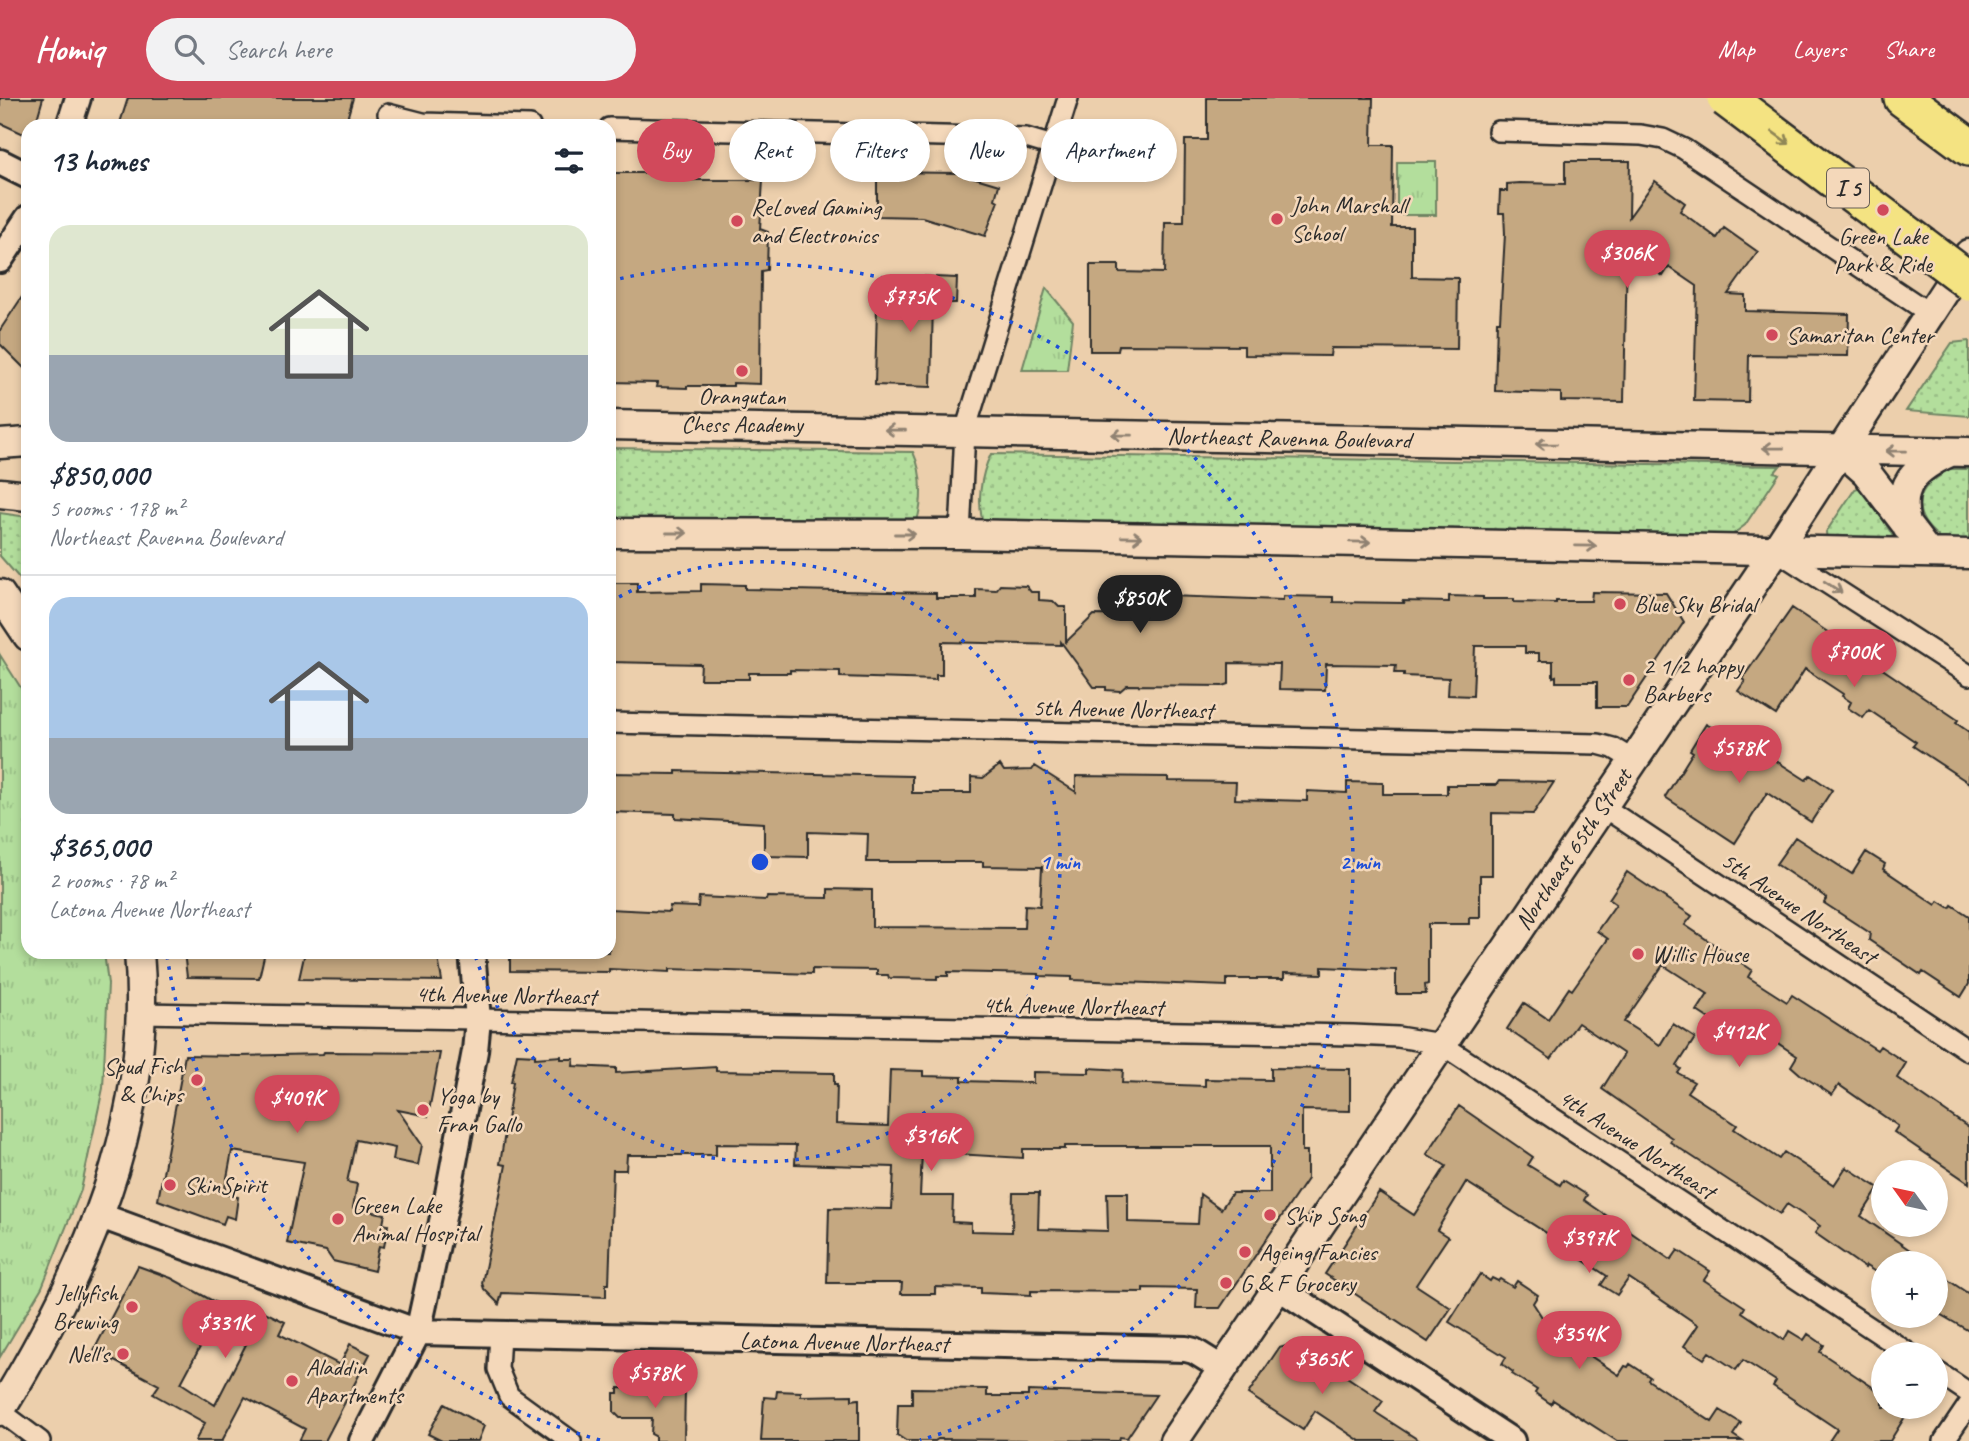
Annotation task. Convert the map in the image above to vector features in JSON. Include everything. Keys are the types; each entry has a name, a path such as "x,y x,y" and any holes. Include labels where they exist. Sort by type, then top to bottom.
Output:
{"highway":[{"name":"I 5","path":"1726,98 1969,281"},
{"path":"1903,98 1969,147"}],"main road":[{"name":"Northeast 65th Street","path":"1174,1441 1776,550 1969,254"},
{"name":"Northeast Ravenna Boulevard","path":"616,425 1960,452"},
{"path":"0,444 21,442"},
{"path":"1841,450 1866,472 1928,554"},
{"path":"1907,527 1903,496 1909,481 1920,468 1960,452"},
{"path":"0,493 21,495"},
{"path":"616,533 960,534 1969,554"},
{"path":"4,599 21,625"},
{"path":"0,1411 60,1309 101,1216 120,1153 133,1088 141,1013 139,959"}],"street":[{"path":"71,119 78,98"},
{"path":"1061,119 1068,98"},
{"path":"389,113 409,119"},
{"path":"616,128 1026,138 1041,142"},
{"path":"1498,131 1641,135 1663,139 1684,149 1929,313"},
{"path":"0,162 21,172"},
{"path":"960,534 965,431 1042,182"},
{"path":"0,260 21,228"},
{"path":"1776,550 1969,675"},
{"name":"5th Avenue Northeast","path":"616,723 1598,744 1613,748 1633,760"},
{"name":"5th Avenue Northeast","path":"1602,806 1969,1051"},
{"path":"362,1441 418,1332 475,1051 478,1019 473,959"},
{"name":"4th Avenue Northeast","path":"141,1013 1393,1036 1441,1044 1892,1342"},
{"name":"Latona Avenue Northeast","path":"101,1216 418,1332 1186,1349 1200,1354 1223,1369"},
{"path":"1278,1287 1512,1441"},
{"path":"500,1334 498,1369 509,1396 571,1441"},
{"path":"1948,1379 1969,1393"},
{"path":"1944,1441 1969,1404"},
{"path":"0,1411 40,1441"}],"green space":[{"path":"1397,162 1436,162 1436,215 1397,215"},
{"path":"1046,288 1073,321 1067,370 1022,370"},
{"path":"1969,341 1969,416 1906,411 1952,343"},
{"path":"616,448 913,452 920,480 921,500 914,528 616,523"},
{"path":"991,454 1780,466 1775,472 1779,474 1745,525 1724,541 985,529 981,491"},
{"path":"1969,469 1969,545 1936,542 1938,536 1924,521 1921,513 1924,489 1940,476 1938,471"},
{"path":"1863,486 1897,543 1827,541 1826,532 1855,489"},
{"path":"0,513 21,516 21,580 0,556"},
{"path":"0,655 21,688 21,959 105,959 108,984 103,1088 81,1190 42,1287 0,1357"}],"building":[{"path":"0,98 43,98 37,119 21,119 21,133 0,123"},
{"path":"128,98 353,98 347,119 121,119"},
{"path":"1207,98 1373,98 1372,145 1393,145 1392,227 1412,227 1412,277 1458,278 1457,349 1331,348 1330,356 1244,355 1244,346 1119,345 1118,351 1090,351 1090,265 1119,265 1119,272 1164,273 1165,222 1184,222 1185,140 1207,140"},
{"path":"1565,161 1630,161 1629,217 1655,181 1685,203 1680,211 1717,238 1724,228 1758,252 1728,294 1745,295 1745,311 1849,314 1848,356 1749,355 1748,402 1694,401 1697,286 1669,267 1663,276 1627,250 1624,402 1561,401 1561,393 1495,391 1497,321 1500,321 1505,234 1504,213 1499,213 1500,191 1507,191 1507,184 1565,184"},
{"path":"616,173 637,173 637,182 763,182 760,229 768,232 767,270 761,271 760,384 656,387 657,383 616,382"},
{"path":"930,173 944,173 944,182 989,182 999,185 995,199 998,201 985,236 922,217 877,216 877,182 930,182"},
{"path":"910,276 957,278 956,303 933,303 931,387 875,385 877,306 909,307"},
{"path":"21,298 21,365 0,344 0,330"},
{"path":"616,583 637,583 637,592 701,591 701,584 745,585 745,589 936,593 936,598 976,598 976,589 996,590 1000,585 1026,586 1031,592 1039,592 1039,600 1053,601 1059,607 1066,607 1066,642 1094,615 1146,616 1146,603 1152,603 1152,598 1169,596 1283,600 1283,596 1333,597 1333,602 1404,603 1403,601 1449,602 1449,596 1556,603 1591,601 1592,592 1666,593 1684,622 1627,707 1597,707 1597,682 1556,682 1556,676 1553,677 1553,661 1539,661 1539,653 1525,653 1525,646 1475,646 1473,696 1448,695 1449,678 1404,676 1404,673 1395,673 1396,665 1326,664 1325,690 1279,689 1280,664 1229,663 1229,684 1223,686 1127,685 1120,691 1106,690 1106,687 1094,687 1061,642 1061,645 942,642 942,675 936,675 936,680 840,677 840,671 790,670 790,673 749,673 749,679 700,679 701,664 616,662"},
{"path":"1792,608 1958,720 1956,723 1969,732 1969,783 1913,746 1916,742 1869,710 1863,718 1848,708 1851,702 1842,696 1843,694 1805,669 1776,715 1738,691 1745,681 1742,679"},
{"path":"1706,724 1760,754 1764,753 1806,780 1810,775 1832,790 1811,822 1767,793 1735,843 1665,797 1693,752 1690,750"},
{"path":"1000,765 1004,771 1032,770 1035,766 1076,792 1076,776 1168,777 1168,781 1236,782 1235,799 1307,801 1307,791 1347,793 1347,782 1383,783 1383,794 1447,794 1447,785 1496,785 1499,781 1554,782 1533,814 1492,813 1492,875 1480,875 1480,918 1469,918 1469,924 1428,924 1426,994 1396,994 1396,970 1322,967 1322,974 1284,973 1284,979 1227,979 1227,986 1072,980 1072,977 1039,974 948,972 948,976 937,976 937,979 889,978 888,975 877,975 877,970 812,969 812,974 670,969 670,972 609,969 609,972 510,971 510,959 616,959 616,909 669,912 670,906 698,907 699,897 766,900 767,897 828,898 828,889 872,890 872,927 1024,928 1025,905 1040,906 1042,867 983,866 983,862 867,862 868,834 808,832 808,857 764,856 764,823 675,818 675,814 616,812 616,773 676,774 676,771 912,776 912,793 971,793 971,777 983,778"},
{"path":"1795,837 1852,874 1866,852 1885,864 1883,869 1936,905 1939,901 1950,908 1952,905 1969,916 1969,984 1961,997 1923,972 1921,975 1869,940 1870,933 1824,903 1827,898 1776,864"},
{"path":"1627,872 1692,916 1685,925 1752,970 1748,977 1787,1002 1792,995 1877,1050 1880,1046 1906,1063 1897,1078 1969,1128 1969,1183 1948,1169 1948,1160 1935,1160 1894,1132 1898,1126 1839,1085 1832,1095 1800,1074 1791,1066 1797,1056 1761,1032 1754,1043 1738,1046 1737,1037 1697,1011 1708,994 1663,965 1624,1022 1660,1045 1673,1024 1695,1038 1677,1066 1681,1069 1678,1073 1694,1082 1687,1092 1737,1125 1734,1129 1779,1159 1784,1152 1834,1185 1846,1167 1871,1183 1871,1200 1861,1216 1871,1223 1871,1237 1891,1237 1911,1251 1871,1251 1871,1269 1866,1266 1865,1268 1815,1233 1820,1226 1787,1204 1780,1214 1670,1142 1672,1138 1602,1089 1624,1054 1578,1023 1551,1059 1507,1029 1524,1003 1548,1019 1569,988 1572,990 1608,939 1597,931 1616,904 1609,899"},
{"path":"185,959 263,959 259,978 187,977"},
{"path":"303,959 438,959 442,981 299,979"},
{"path":"324,1052 440,1053 428,1116 398,1110 422,1145 418,1165 393,1160 395,1148 356,1140 347,1182 357,1184 353,1208 385,1214 383,1224 388,1225 384,1247 379,1246 374,1271 333,1261 326,1251 287,1243 304,1162 232,1151 224,1194 238,1197 235,1219 226,1216 223,1224 158,1200 185,1055 238,1056"},
{"path":"517,1054 535,1055 535,1058 561,1056 561,1059 574,1059 573,1066 616,1068 616,1073 716,1067 716,1071 834,1073 834,1084 837,1084 836,1124 888,1126 890,1070 923,1071 923,1076 962,1077 962,1081 1033,1083 1033,1072 1089,1073 1089,1068 1123,1070 1122,1083 1205,1086 1205,1079 1271,1080 1271,1068 1350,1069 1350,1111 1302,1110 1302,1151 1307,1151 1307,1179 1220,1308 1196,1308 1197,1289 1143,1288 1143,1292 1031,1291 1031,1295 981,1293 981,1288 935,1287 935,1294 901,1294 902,1283 827,1283 829,1208 892,1209 894,1167 795,1164 796,1145 716,1144 716,1155 627,1155 626,1170 613,1170 609,1284 606,1284 606,1297 502,1293 499,1304 484,1289 482,1283 506,1165 500,1164","holes":["1065,1146 1270,1146 1270,1193 1232,1193 1221,1209 1200,1194 1198,1224 1128,1222 1128,1193 1107,1193 1108,1231 1038,1229 1039,1193 1013,1193 1012,1232 971,1231 971,1223 952,1222 953,1196 920,1196 922,1152 1023,1158 1023,1149 1065,1149"]},
{"path":"1459,1106 1533,1157 1528,1165 1560,1185 1563,1180 1587,1195 1584,1200 1671,1260 1678,1250 1710,1271 1704,1280 1745,1307 1742,1312 1784,1340 1789,1331 1804,1340 1808,1334 1824,1345 1820,1352 1871,1386 1871,1419 1904,1419 1890,1441 1829,1441 1837,1429 1773,1386 1776,1381 1743,1360 1736,1370 1709,1352 1704,1359 1684,1346 1698,1325 1629,1278 1617,1295 1601,1285 1607,1276 1557,1243 1559,1241 1466,1182 1437,1230 1448,1237 1416,1285 1451,1308 1428,1342 1325,1274 1379,1192 1414,1215 1446,1166 1427,1154"},
{"path":"138,1266 171,1278 222,1306 181,1383 215,1405 263,1311 285,1322 279,1334 340,1365 350,1344 370,1354 325,1441 299,1441 305,1429 245,1397 222,1441 195,1441 205,1423 153,1394 159,1385 94,1350"},
{"path":"1480,1274 1490,1281 1492,1278 1498,1281 1500,1279 1513,1287 1517,1281 1538,1295 1533,1303 1556,1339 1571,1317 1589,1328 1577,1347 1619,1375 1625,1366 1630,1364 1650,1377 1648,1380 1712,1422 1720,1410 1741,1423 1733,1435 1742,1441 1617,1441 1553,1400 1551,1404 1502,1364 1506,1357 1449,1322"},
{"path":"1948,1280 1969,1294 1969,1331 1948,1319"},
{"path":"1296,1343 1383,1401 1375,1412 1420,1441 1360,1441 1315,1411 1303,1430 1248,1394 1279,1348"},
{"path":"618,1388 685,1389 684,1441 655,1441 655,1436 651,1434 652,1418 620,1418 614,1412 614,1393 618,1393"},
{"path":"912,1388 987,1389 987,1396 1028,1396 1028,1391 1156,1395 1127,1438 1120,1437 1119,1441 906,1441 897,1435 898,1404 912,1404"},
{"path":"777,1391 801,1392 801,1396 852,1395 852,1400 859,1399 859,1441 761,1441 764,1397 776,1398"},
{"path":"444,1404 484,1426 478,1441 442,1441 428,1434"}],"place":[{"name":"Green Lake Park & Ride","path":"1883,210"},
{"name":"John Marshall School","path":"1277,219"},
{"name":"ReLoved Gaming and Electronics","path":"737,221"},
{"name":"Samaritan Center","path":"1772,335"},
{"name":"Orangutan Chess Academy","path":"742,371"},
{"name":"Blue Sky Bridal","path":"1620,604"},
{"name":"2 1/2 happy Barbers","path":"1629,680"},
{"name":"Willis House","path":"1638,954"},
{"name":"Spud Fish & Chips","path":"197,1080"},
{"name":"Yoga by Fran Gallo","path":"423,1110"},
{"name":"SkinSpirit","path":"170,1185"},
{"name":"Ship Song","path":"1270,1215"},
{"name":"Green Lake Animal Hospital","path":"338,1219"},
{"name":"Ageing Fancies","path":"1245,1252"},
{"name":"G & F Grocery","path":"1226,1283"},
{"name":"Jellyfish Brewing","path":"132,1307"},
{"name":"Nell's","path":"123,1354"},
{"name":"Aladdin Apartments","path":"292,1381"}]}
